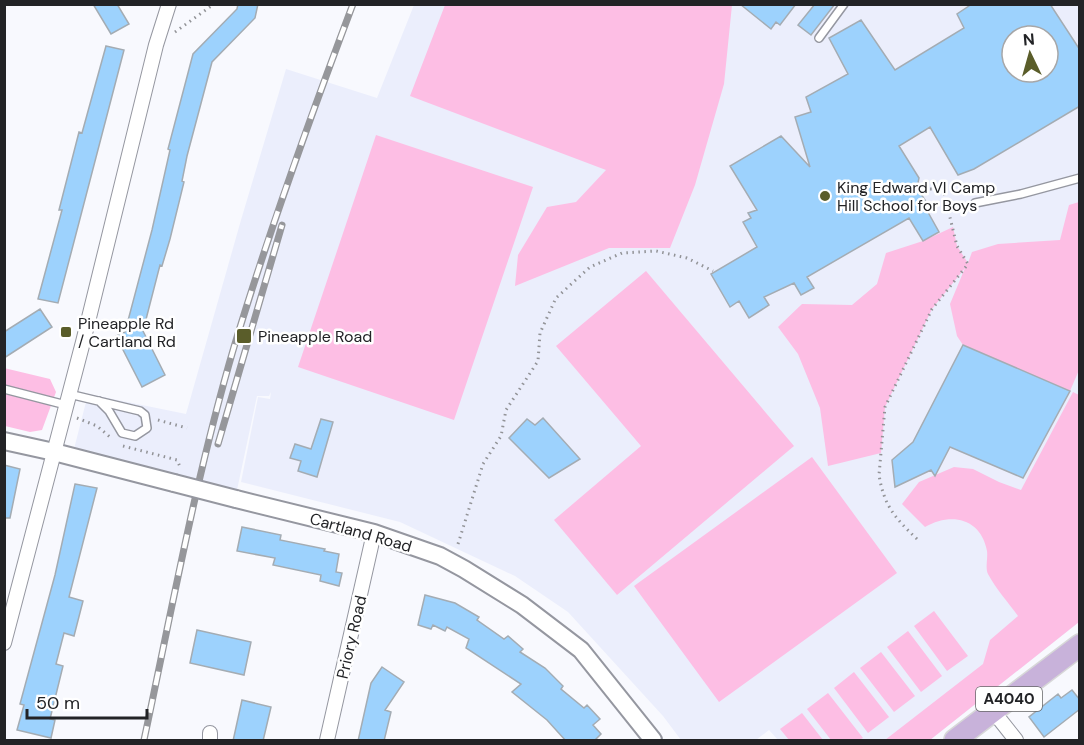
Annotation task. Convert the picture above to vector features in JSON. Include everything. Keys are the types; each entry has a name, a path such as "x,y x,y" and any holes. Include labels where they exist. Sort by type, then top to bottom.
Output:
{"main road":[{"name":"A4040","path":"954,741 1080,645"}],"street":[{"path":"4,643 68,400 156,45 169,4"},
{"name":"Cartland Road","path":"4,441 374,533 440,556 522,605 581,650 652,741"},
{"name":"Priory Road","path":"327,741 374,533"},
{"path":"993,711 1016,741"}],"lane":[{"path":"819,38 844,4"},
{"path":"975,203 1080,178"},
{"path":"4,390 68,400 99,401 140,411 145,415 147,428 135,436 122,432 109,411 99,401"}],"path":[{"path":"156,45 213,7 214,4"},
{"path":"917,538 894,517 881,484 879,475 885,407 932,309 968,264 957,246 943,189 918,189"},
{"path":"458,544 483,464 501,436 506,410 538,361 540,333 556,298 590,267 622,253 656,251 687,258 713,271"}],"shaded area":[{"path":"414,5 1079,5 1079,622 930,740 778,740 769,730 756,740 681,740 663,716 568,612 515,576 400,522 241,482 258,397 270,399 271,392 269,396 257,396 237,490 74,449 88,394 186,414 286,69 377,98"},
{"path":"445,5 732,5 724,84 695,185 670,248 609,248 515,286 518,255 547,207 576,202 606,170 410,96"},
{"path":"376,135 533,187 454,420 298,367"},
{"path":"1079,202 1079,370 1070,391 963,345 957,336 950,304 965,268 932,309 885,407 881,453 828,466 820,408 798,354 778,327 802,304 852,305 877,284 886,253 923,241 953,227 957,246 968,263 972,252 998,244 1060,240 1069,205"},
{"path":"646,271 794,446 617,595 554,520 641,446 556,346"},
{"path":"4,368 50,379 56,392 42,430 30,432 5,426"},
{"path":"1073,392 1079,395 1079,622 930,740 885,740 983,664 990,640 1018,616 988,574 984,540 972,525 954,519 935,522 925,527 902,504 919,482 954,467 973,469 1021,490"},
{"path":"812,457 897,573 719,702 634,586"},
{"path":"934,611 968,656 947,671 914,626"},
{"path":"908,631 942,676 921,692 887,647"},
{"path":"881,652 915,696 894,712 860,668"},
{"path":"854,672 889,717 868,733 834,688"},
{"path":"828,693 863,738 831,740 807,709"},
{"path":"802,713 823,740 789,740 780,729"}],"building":[{"path":"93,4 117,4 129,24 111,34"},
{"path":"238,4 258,4 255,18 212,62 187,156 182,181 184,182 170,239 162,266 160,265 143,331 165,375 142,387 116,336 125,332 152,230 170,150 168,149 193,54 237,9"},
{"path":"740,4 796,4 780,25 776,22 771,29"},
{"path":"815,4 835,4 811,35 798,25"},
{"path":"972,4 1050,4 1080,50 1080,106 974,169 958,175 930,127 899,146 919,178 917,188 927,203 924,205 939,232 923,241 909,218 807,277 814,288 801,295 794,283 764,297 769,305 749,318 739,301 730,307 711,274 757,247 743,222 751,218 748,213 757,210 730,166 781,136 810,167 795,117 811,112 806,97 848,74 829,38 861,20 895,70 964,28 957,14"},
{"path":"106,46 124,50 58,303 38,299 62,210 59,210 79,132 82,133"},
{"path":"40,309 52,327 4,358 4,332"},
{"path":"963,345 1070,391 1023,478 950,447 935,476 931,470 895,487 892,460 913,442"},
{"path":"543,418 580,459 549,478 509,438 527,419 535,425"},
{"path":"321,419 333,422 317,477 298,471 301,461 290,458 295,444 311,449"},
{"path":"4,465 20,469 10,518 4,518"},
{"path":"75,484 97,488 69,597 83,601 74,636 64,633 56,664 63,666 50,719 55,720 51,738 17,730 24,705 20,704 55,575"},
{"path":"242,527 281,535 280,540 339,554 336,572 342,573 339,586 320,581 321,575 273,565 275,558 237,551"},
{"path":"425,595 455,603 479,617 477,620 504,639 508,636 523,649 520,652 545,668 563,686 561,689 584,708 587,705 600,719 593,725 601,734 594,741 566,741 547,720 512,692 521,684 466,648 469,639 447,627 445,631 433,625 431,629 418,625"},
{"path":"197,630 251,642 244,675 190,663"},
{"path":"382,667 404,682 385,710 391,712 384,741 358,741 371,683"},
{"path":"1072,690 1080,700 1080,709 1044,737 1029,717 1058,694 1061,698"},
{"path":"242,700 271,707 263,741 233,741"}],"railway":[{"path":"144,740 196,493 220,396 261,260 353,4"},
{"path":"218,444 282,225"}],"place":[{"name":"King Edward VI Camp Hill School for Boys","path":"825,196"},
{"name":"Pineapple Rd / Cartland Rd","path":"66,332"},
{"name":"Pineapple Road","path":"244,336"}]}
